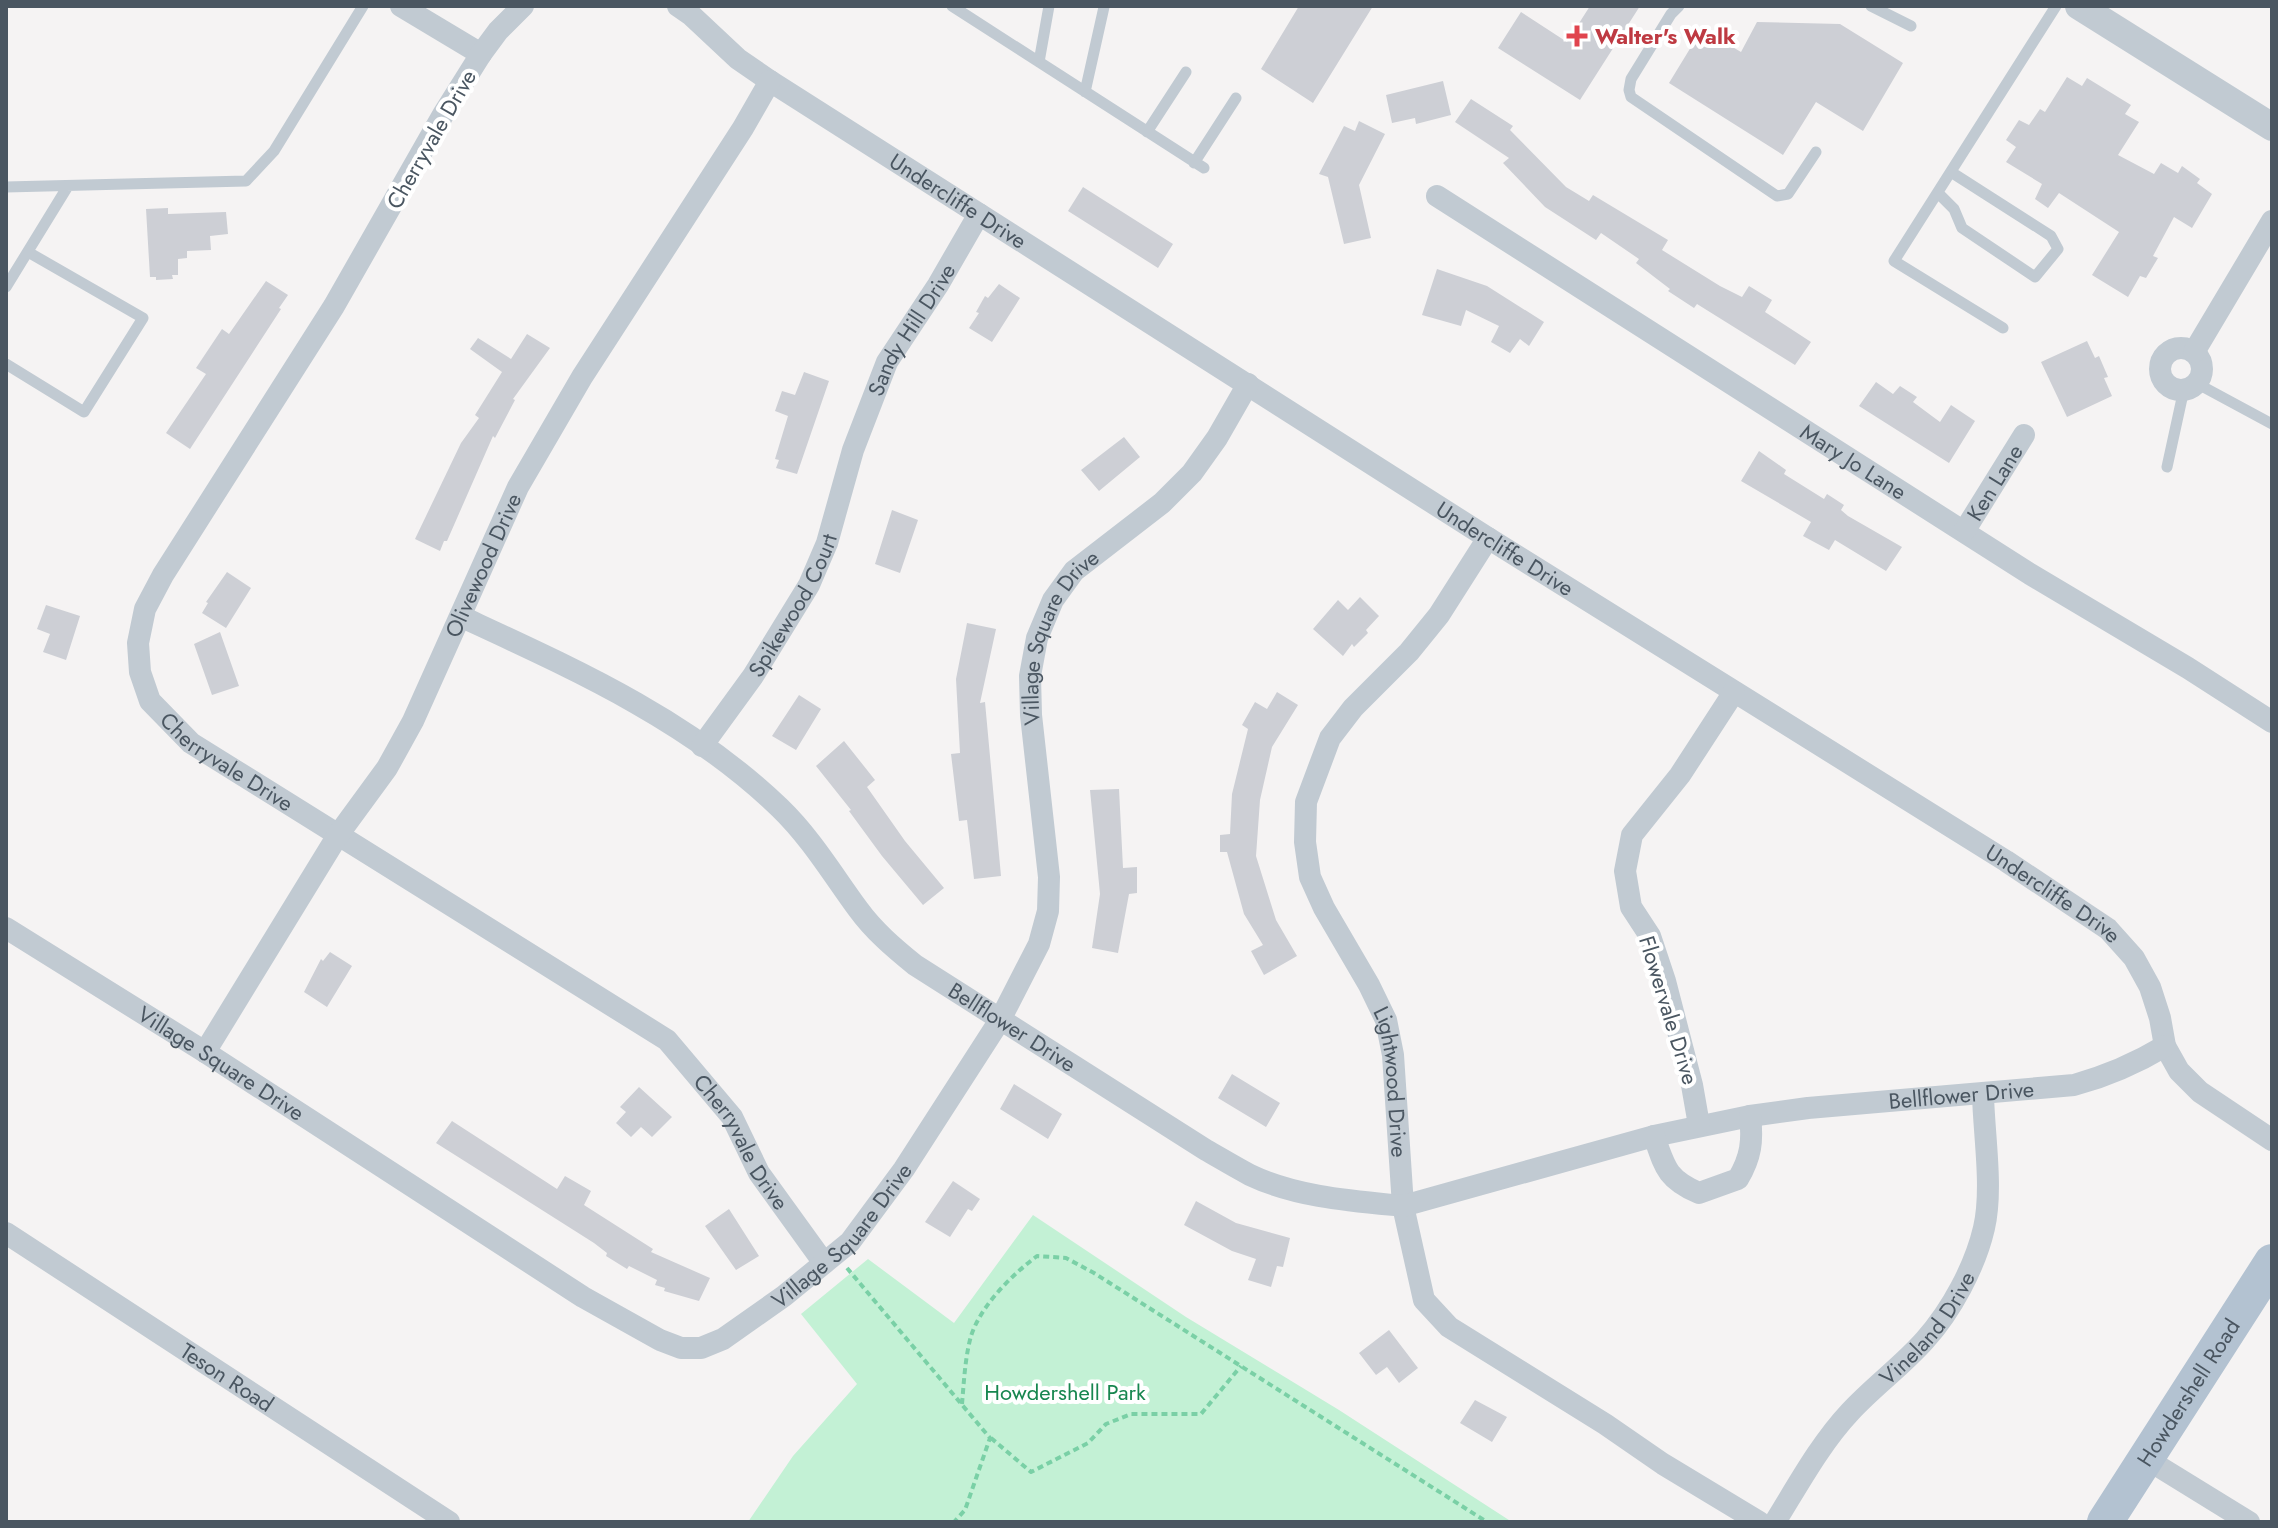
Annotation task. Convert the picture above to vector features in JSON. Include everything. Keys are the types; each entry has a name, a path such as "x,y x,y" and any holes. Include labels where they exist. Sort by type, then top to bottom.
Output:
{"main road":[{"name":"Howdershell Road","path":"2105,1522 2272,1262"}],"street":[{"path":"401,6 481,54 523,6"},
{"name":"Undercliffe Drive","path":"678,6 738,59 770,81 1488,538 2006,861 2108,929 2134,958 2150,987 2165,1046 2179,1071 2200,1092 2272,1140"},
{"path":"2079,6 2272,127"},
{"name":"Cherryvale Drive","path":"481,54 334,306 163,575 145,609 138,643 140,672 150,701 191,743 667,1040 732,1117 759,1173 830,1258"},
{"name":"Olivewood Drive","path":"205,1052 338,835 387,768 462,617 518,487 582,377 735,141 770,81"},
{"name":"Mary Jo Lane","path":"1437,196 2030,574 2272,722"},
{"name":"Sandy Hill Drive","path":"853,450 887,362 938,285 979,214"},
{"path":"2194,352 2272,221"},
{"path":"2175,349 2188,349 2199,357 2202,371 2190,386 2171,387 2162,377 2161,363 2175,349"},
{"name":"Village Square Drive","path":"6,928 205,1052 583,1297 660,1340 681,1348 701,1348 723,1339 744,1326 850,1242 888,1192 1000,1020 1039,944 1048,911 1049,877 1031,715 1030,676 1037,638 1053,600 1074,571 1162,503 1192,473 1217,438 1248,384"},
{"name":"Ken Lane","path":"1965,530 2024,435"},
{"name":"Spikewood Court","path":"702,746 753,676 809,585 827,543 853,450"},
{"name":"Lightwood Drive","path":"1488,538 1439,615 1409,652 1353,708 1330,738 1306,802 1305,842 1310,877 1386,1020 1393,1055 1403,1206 1424,1300 1449,1327 1759,1522"},
{"name":"Bellflower Drive","path":"462,617 620,692 702,746 782,809 833,871 859,911 886,941 915,965 1159,1121 1251,1175 1289,1188 1403,1206 1699,1125 1868,1102 1983,1095 2074,1085 2106,1076 2165,1046"},
{"name":"Flowervale Drive","path":"1699,1125 1665,981 1650,936 1631,907 1625,871 1632,835 1680,775 1734,692"},
{"name":"Vineland Drive","path":"1775,1522 1849,1412 1925,1340 1946,1311 1969,1269 1984,1227 1983,1095"},
{"path":"1654,1136 1665,1166 1678,1184 1699,1193 1738,1179 1749,1160 1753,1140 1750,1116"},
{"name":"Teson Road","path":"6,1233 449,1522"},
{"path":"2145,1458 2249,1522"}],"lane":[{"path":"6,187 246,181 274,151 363,6"},
{"path":"952,6 1199,166 1236,98"},
{"path":"1039,62 1049,6"},
{"path":"1679,6 1631,79 1631,97 1777,196 1788,194 1816,152"},
{"path":"1871,6 1911,26"},
{"path":"2003,328 1894,261 2056,6"},
{"path":"1085,92 1104,7"},
{"path":"1147,132 1186,72"},
{"path":"1938,193 1954,209 1962,228 2035,277 2058,249 2051,236 1951,172"},
{"path":"6,287 68,186"},
{"path":"6,364 84,412 143,318 28,252"},
{"path":"2167,467 2190,386 2272,424"}],"path":[{"path":"962,1404 972,1333 993,1298 1014,1274 1037,1256 1066,1258 1487,1522"},
{"path":"830,1258 990,1438 1031,1472 1088,1443 1106,1424 1131,1414 1201,1414 1241,1366"},
{"path":"954,1522 965,1510 990,1438"}],"green space":[{"name":"Howdershell Park","path":"1033,1215 1186,1317 1339,1410 1512,1522 748,1522 793,1456 857,1384 801,1314 868,1259 954,1323"}],"building":[{"path":"1299,6 1373,6 1313,103 1261,69"},
{"path":"1590,6 1640,6 1580,100 1498,48 1521,12 1567,42"},
{"path":"1757,22 1840,24 1903,63 1863,131 1816,102 1783,155 1669,83 1702,29 1741,52"},
{"path":"2067,77 2082,86 2087,78 2131,105 2125,114 2139,122 2118,155 2154,174 2161,163 2178,173 2182,166 2200,179 2197,183 2212,194 2192,228 2174,217 2153,256 2158,258 2146,278 2140,276 2128,297 2092,275 2119,232 2059,193 2048,208 2035,199 2042,184 2006,162 2016,147 2006,140 2019,120 2029,125 2040,109 2045,112"},
{"path":"1443,81 1451,115 1416,124 1415,118 1392,123 1386,95"},
{"path":"1471,99 1513,126 1510,130 1566,187 1589,201 1593,195 1668,240 1662,250 1720,286 1742,297 1749,286 1772,300 1765,312 1811,342 1795,365 1697,304 1694,308 1668,291 1670,289 1636,263 1639,259 1601,233 1596,240 1545,207 1503,163 1509,158 1455,122"},
{"path":"1359,121 1385,134 1359,185 1371,238 1344,244 1328,177 1319,174 1344,126 1355,131"},
{"path":"1083,187 1173,244 1158,268 1068,211"},
{"path":"168,208 168,214 226,212 228,234 210,236 211,250 187,251 187,258 178,259 178,275 172,275 173,279 156,280 156,277 150,277 146,209"},
{"path":"1437,269 1487,286 1544,322 1529,346 1520,339 1510,353 1491,342 1499,326 1466,310 1461,326 1422,315"},
{"path":"266,281 288,295 190,449 166,433 206,374 196,368 222,329 229,334"},
{"path":"999,284 1020,298 992,342 969,328 985,296 988,298"},
{"path":"527,334 550,348 513,399 440,551 415,539 461,443 479,418 475,415 502,372 470,349 478,338 511,359"},
{"path":"2087,341 2095,358 2099,356 2112,396 2067,417 2041,362"},
{"path":"804,372 829,381 797,474 776,468 779,460 775,459 788,416 775,411 782,391 795,395"},
{"path":"1876,382 1893,394 1900,386 1917,397 1913,402 1940,422 1951,405 1975,421 1949,463 1859,406"},
{"path":"1124,437 1140,457 1099,491 1081,470"},
{"path":"1759,451 1786,470 1784,474 1824,499 1827,494 1844,505 1841,510 1848,516 1902,547 1886,571 1835,540 1829,550 1803,536 1811,522 1741,481"},
{"path":"892,510 918,520 900,573 875,564"},
{"path":"227,572 251,588 226,628 202,613"},
{"path":"1360,597 1379,616 1366,630 1368,633 1354,647 1352,644 1343,656 1313,629 1338,600 1348,610"},
{"path":"46,605 80,616 66,660 43,652 50,634 37,629"},
{"path":"967,623 996,629 980,703 985,702 1001,876 974,879 967,820 959,821 951,754 960,753 956,679"},
{"path":"220,632 239,686 212,695 194,644"},
{"path":"1277,692 1298,705 1272,747 1260,800 1256,856 1276,920 1297,956 1264,975 1251,951 1263,945 1244,914 1227,852 1220,852 1220,835 1230,834 1232,794 1248,729 1242,725 1255,702 1267,709"},
{"path":"799,695 821,709 796,750 772,736"},
{"path":"844,741 875,780 867,787 905,841 944,888 923,905 882,856 816,766"},
{"path":"1119,789 1123,868 1137,867 1137,893 1129,894 1118,953 1092,948 1100,894 1090,790"},
{"path":"330,952 352,966 327,1007 304,992 321,959 323,961"},
{"path":"1232,1074 1280,1103 1266,1127 1218,1098"},
{"path":"1014,1084 1062,1114 1048,1139 1000,1109"},
{"path":"639,1087 672,1117 652,1137 641,1127 631,1137 616,1123 626,1112 620,1107"},
{"path":"452,1121 557,1189 565,1176 591,1191 584,1205 653,1249 651,1252 710,1278 699,1301 664,1291 665,1288 655,1285 657,1280 629,1266 627,1269 606,1256 607,1253 594,1243 436,1143"},
{"path":"953,1181 980,1199 972,1211 968,1209 950,1237 925,1222"},
{"path":"1196,1201 1236,1223 1290,1238 1283,1267 1277,1266 1271,1287 1248,1280 1256,1259 1232,1251 1184,1225"},
{"path":"729,1209 759,1256 736,1270 705,1226"},
{"path":"1389,1330 1418,1368 1399,1383 1387,1367 1376,1375 1359,1353"},
{"path":"1475,1400 1507,1417 1492,1442 1460,1423"}],"place":[{"name":"Walter's Walk","path":"1577,36"}]}
